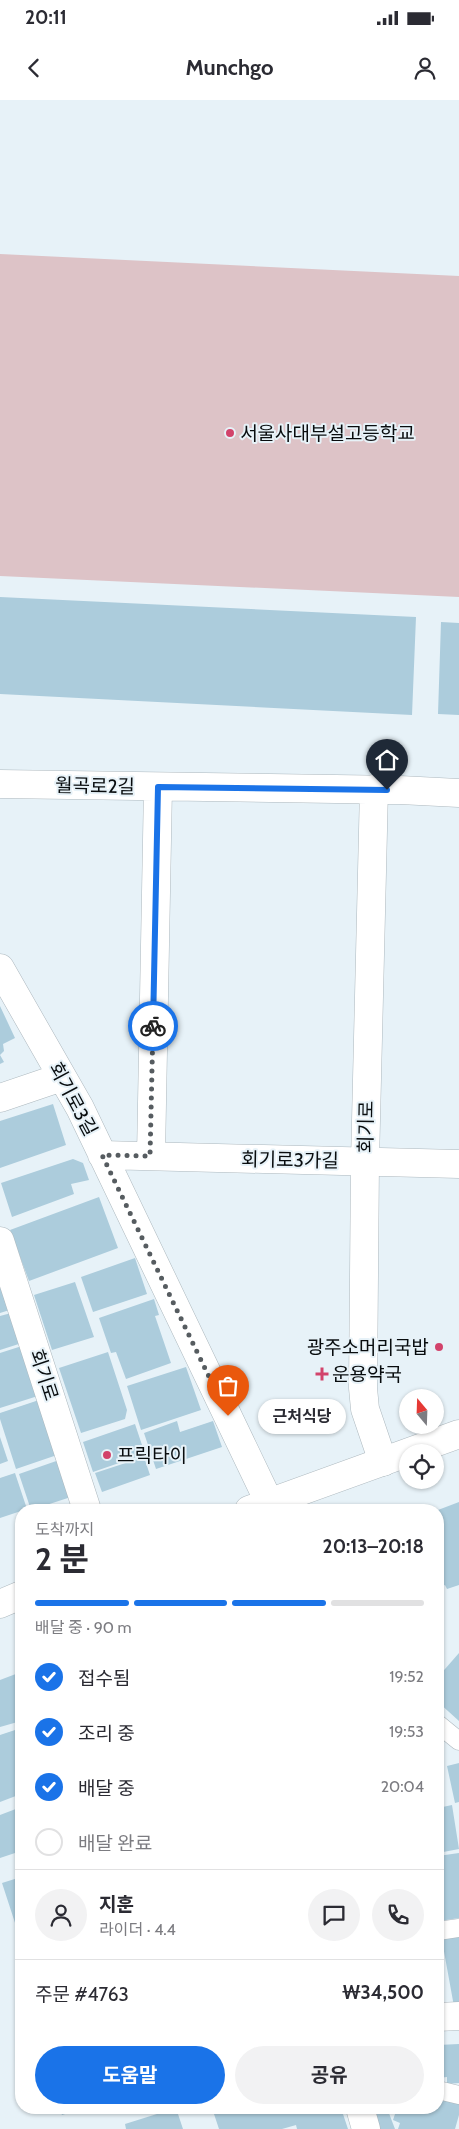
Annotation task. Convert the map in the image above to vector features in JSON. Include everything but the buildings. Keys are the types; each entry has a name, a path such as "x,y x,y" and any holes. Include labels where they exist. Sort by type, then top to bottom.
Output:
{"street":[{"name":"월곡로2길","path":"0,784 374,789 459,794"},
{"path":"150,1156 158,787"},
{"name":"회기로","path":"374,789 366,1162 364,1398 383,1462"},
{"name":"회기로3길","path":"0,968 80,1108 261,1504"},
{"path":"0,1098 62,1077"},
{"name":"회기로3가길","path":"102,1155 459,1164"},
{"name":"회기로","path":"0,1240 85,1504"},
{"path":"273,1504 459,1434"},
{"path":"444,2017 459,2016"},
{"path":"362,2114 366,2129"}],"lane":[{"path":"444,1729 459,1741"},
{"path":"444,1930 459,1928"},
{"path":"444,2091 459,2095"}],"shaded area":[{"path":"0,254 459,276 459,597 0,576"}],"way so far":[{"path":"153,1026 150,1156 102,1155 228,1416"}],"place":[{"name":"서울사대부설고등학교","path":"230,433"},
{"name":"광주소머리국밥","path":"439,1347"},
{"name":"운용약국","path":"322,1374"},
{"name":"근처식당","path":"228,1416"},
{"name":"프릭타이","path":"107,1455"}],"route":[{"path":"153,1026 158,787 387,790"}]}
